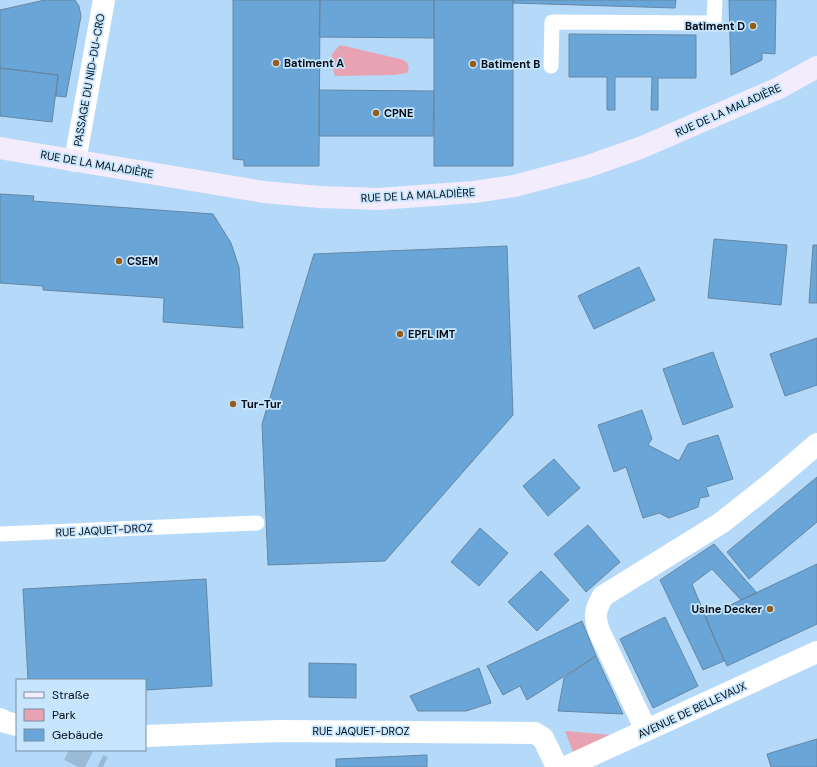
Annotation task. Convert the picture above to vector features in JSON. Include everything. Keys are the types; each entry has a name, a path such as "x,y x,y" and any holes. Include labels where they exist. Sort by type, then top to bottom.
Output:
{"street":[{"name":"PASSAGE DU NID-DU-CRO","path":"75,161 104,0"},
{"name":"RUE DE LA MALADIÈRE","path":"0,148 264,192 378,199 474,192 514,186 586,167 634,150 779,88 817,67"},
{"path":"646,730 599,631 595,618 597,606 603,596 721,523 817,444"},
{"name":"AVENUE DE BELLEVAUX","path":"566,767 817,652"},
{"path":"0,719 16,725"},
{"name":"RUE JAQUET-DROZ","path":"146,736 280,730 535,733 544,738 557,767"}],"lane":[{"path":"551,66 552,22 714,22 715,0"},
{"name":"RUE JAQUET-DROZ","path":"0,534 257,523"}],"green space":[{"path":"340,45 402,60 408,64 409,68 407,73 394,75 335,76 332,65 332,54"},
{"path":"565,731 612,735 573,752"}],"building":[{"path":"45,0 75,0 79,6 81,16 66,97 56,96 58,75 0,68 0,10"},
{"name":"Batiment A","path":"233,0 320,0 319,166 244,166 244,160 233,159"},
{"path":"320,0 434,0 434,38 319,37"},
{"name":"Batiment B","path":"434,0 513,0 513,166 434,166"},
{"path":"513,0 676,0 675,8 513,3"},
{"name":"Batiment D","path":"729,0 776,0 775,54 762,53 762,60 731,75"},
{"path":"569,34 696,35 696,78 658,78 658,110 651,110 652,77 615,77 615,110 607,110 607,77 569,77"},
{"path":"0,68 58,75 52,122 0,116"},
{"name":"CPNE","path":"319,90 434,91 433,136 319,136"},
{"name":"CSEM","path":"0,194 34,196 33,201 213,214 231,243 239,267 243,328 163,322 164,298 43,290 43,286 0,283"},
{"path":"714,239 787,245 781,305 708,298"},
{"path":"813,245 817,245 817,303 809,303"},
{"name":"EPFL IMT","path":"507,246 513,415 385,561 268,565 262,424 314,254"},
{"path":"639,267 655,300 594,329 578,296"},
{"path":"817,338 817,385 785,396 770,354"},
{"path":"713,352 733,407 683,425 663,369"},
{"path":"642,410 652,439 648,445 679,461 688,444 718,435 733,479 706,487 709,496 700,498 698,507 669,518 659,513 643,518 626,467 614,472 598,425"},
{"path":"554,459 580,488 548,516 523,486"},
{"path":"817,477 817,522 749,579 727,552"},
{"path":"588,525 620,562 586,592 554,554"},
{"path":"480,528 508,553 479,586 451,562"},
{"path":"714,544 757,593 741,600 712,569 692,584 724,661 703,670 660,580"},
{"name":"Usine Decker","path":"817,564 817,624 727,666 705,617"},
{"path":"541,571 569,600 537,631 508,602"},
{"path":"206,579 212,686 146,690 146,679 28,679 23,589"},
{"path":"665,617 698,686 653,708 620,639"},
{"path":"582,621 596,656 527,700 520,686 503,695 487,666"},
{"path":"596,656 623,714 558,711 564,678"},
{"path":"309,663 356,664 356,698 309,697"},
{"path":"479,668 491,703 466,711 418,711 410,696"},
{"path":"817,739 817,767 771,767 767,754"},
{"path":"427,755 427,767 336,767 336,759"}],"tunnel":[{"path":"71,751 103,767"}],"place":[{"name":"Batiment D","path":"753,26"},
{"name":"Batiment A","path":"276,63"},
{"name":"Batiment B","path":"473,64"},
{"name":"CPNE","path":"376,113"},
{"name":"CSEM","path":"119,261"},
{"name":"EPFL IMT","path":"400,334"},
{"name":"Tur-Tur","path":"233,404"},
{"name":"Usine Decker","path":"770,609"}]}
